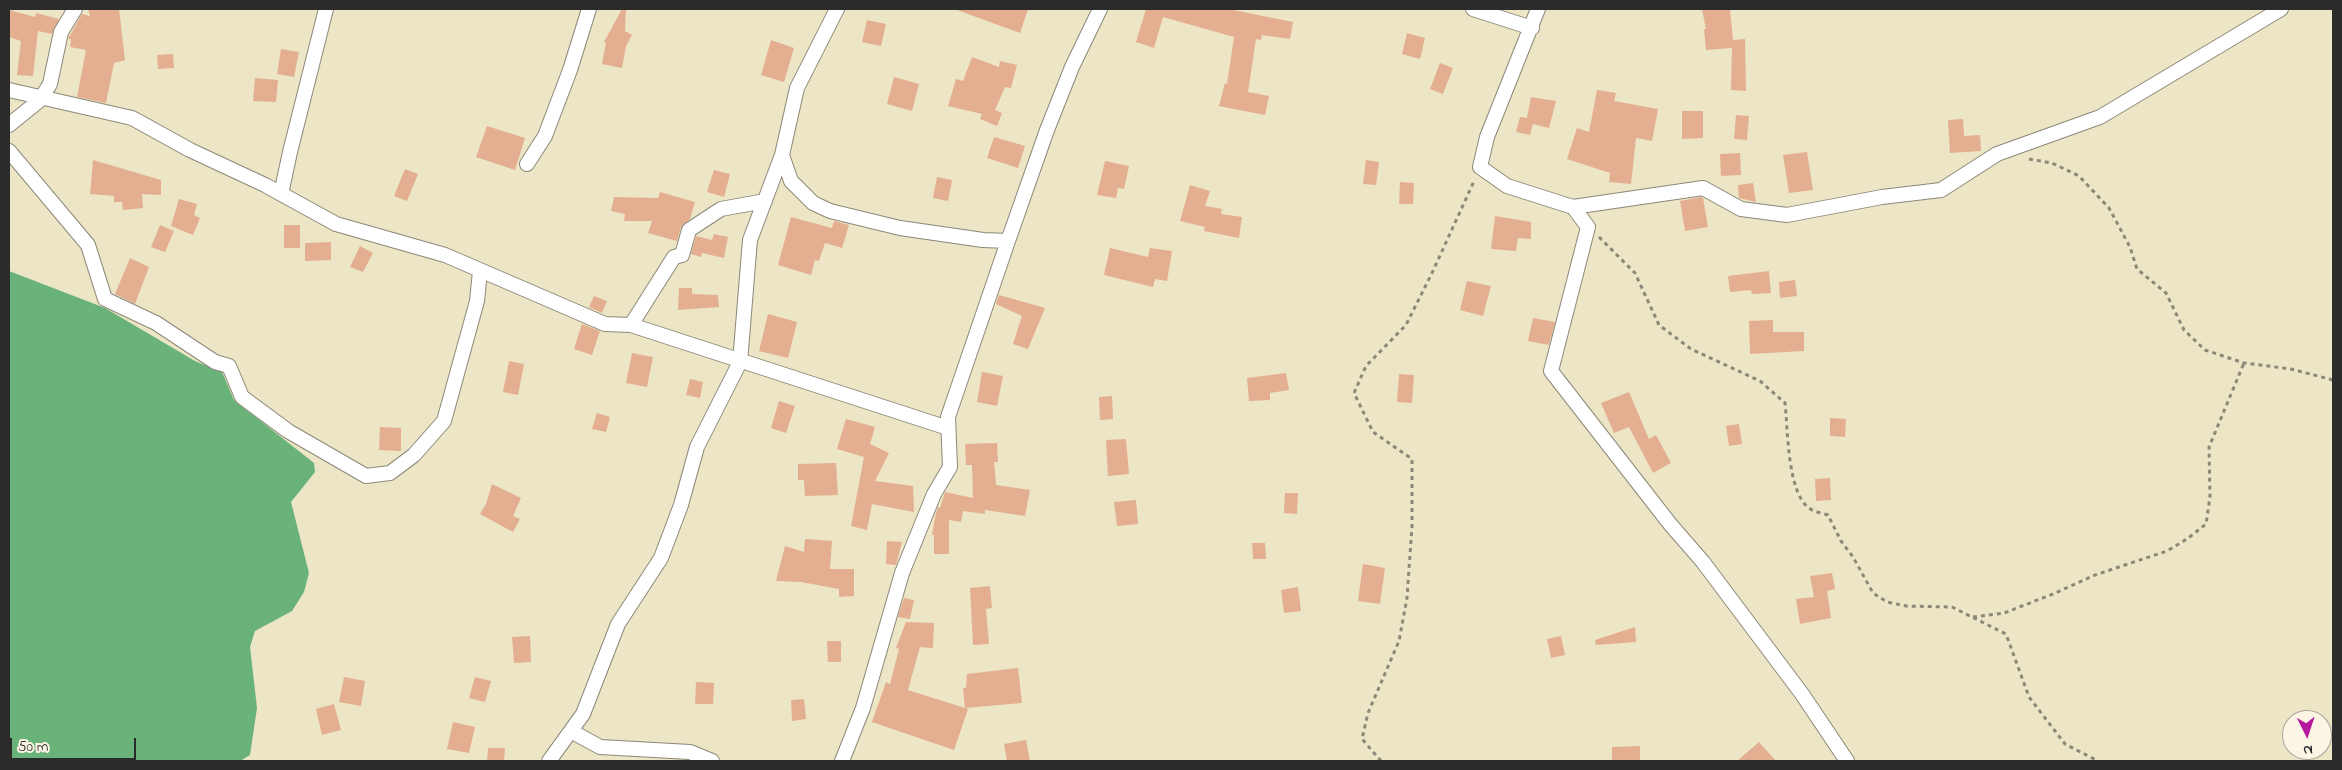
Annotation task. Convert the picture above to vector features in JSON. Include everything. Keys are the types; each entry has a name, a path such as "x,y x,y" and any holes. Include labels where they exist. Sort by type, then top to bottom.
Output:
{"street":[{"path":"9,125 41,98 50,84 61,32 75,9"},
{"path":"281,194 326,9"},
{"path":"526,164 545,136 570,70 589,9"},
{"path":"550,761 583,714 618,624 661,558 681,504 697,447 740,362 750,240 782,155 797,88 836,9"},
{"path":"842,761 863,708 902,573 934,494 950,467 948,417 1008,241 1047,130 1072,67 1100,9"},
{"path":"1473,9 1532,28"},
{"path":"1538,9 1487,137 1480,167 1507,186 1573,207 1702,188 1741,210 1787,215 1882,197 1941,190 1997,154 2100,117 2282,9"},
{"path":"9,90 132,118 190,150 281,194 336,224 445,255 605,324 631,325 714,350 740,362 948,428"},
{"path":"9,151 88,245 105,299 156,323 215,362 229,366 242,397 288,432 366,476 390,473 414,455 444,421 477,301 480,271"},
{"path":"782,155 791,181 813,203 830,211 900,228 983,240 1008,241"},
{"path":"631,325 674,257 682,255 689,230 721,209 766,201"},
{"path":"1573,207 1588,227 1551,371 1670,524 1703,562 1802,694 1847,761"},
{"path":"571,732 600,747 690,752 712,761"}],"path":[{"path":"2025,158 2052,163 2079,176 2109,208 2130,247 2137,269 2166,293 2184,330 2205,350 2244,363 2292,369 2333,380"},
{"path":"1382,761 1362,739 1368,713 1399,641 1407,598 1412,526 1412,459 1373,432 1354,394 1366,366 1406,324 1432,273 1480,167"},
{"path":"1588,227 1636,273 1659,325 1691,349 1760,381 1785,403 1792,474 1799,496 1810,509 1828,515 1841,541 1873,593 1887,602 1906,606 1952,607 2006,634 2029,696 2065,744 2098,761"},
{"path":"1972,617 2004,612 2053,594 2095,575 2166,551 2187,539 2206,524 2210,497 2209,447 2244,363"}],"green space":[{"path":"9,271 105,308 195,361 222,372 234,400 314,463 315,472 291,502 309,573 304,592 292,611 255,631 250,647 257,708 250,755 240,761 9,761"}],"building":[{"path":"88,9 119,9 125,60 114,63 106,103 77,97 86,50 70,47 71,39 68,39 82,14 90,16"},
{"path":"622,9 626,9 625,31 632,35 626,46 622,68 602,64 606,43 604,42"},
{"path":"957,9 1028,9 1020,33"},
{"path":"1146,9 1228,9 1293,22 1290,39 1262,35 1261,40 1256,39 1248,92 1269,96 1265,115 1219,106 1225,83 1227,84 1234,37 1163,17 1154,48 1136,42"},
{"path":"1702,9 1730,9 1733,40 1745,39 1746,91 1731,90 1732,48 1706,50 1704,29 1706,29"},
{"path":"9,10 35,17 36,13 59,19 52,34 38,31 33,76 17,75 21,41 9,37"},
{"path":"867,20 886,24 881,46 862,42"},
{"path":"1407,33 1425,38 1420,59 1402,54"},
{"path":"771,40 794,48 784,82 761,75"},
{"path":"281,49 299,52 294,77 277,74"},
{"path":"173,54 174,68 158,69 157,55"},
{"path":"972,57 999,67 1000,61 1017,65 1011,88 1005,87 995,110 1002,113 997,126 980,119 982,114 948,106 956,79 963,81"},
{"path":"1440,63 1453,68 1443,94 1430,89"},
{"path":"894,77 919,84 912,111 887,104"},
{"path":"255,78 278,80 276,102 253,101"},
{"path":"1597,90 1616,93 1614,101 1658,109 1652,141 1636,138 1631,184 1609,182 1610,173 1567,159 1577,128 1589,132"},
{"path":"1531,97 1556,101 1549,128 1533,124 1530,135 1516,132 1520,117 1527,118"},
{"path":"1682,111 1703,111 1703,138 1682,139"},
{"path":"1736,115 1749,116 1747,140 1734,139"},
{"path":"1963,119 1964,136 1980,135 1981,151 1950,153 1948,120"},
{"path":"487,126 525,138 515,170 476,157"},
{"path":"994,137 1025,146 1018,168 987,158"},
{"path":"1807,152 1813,190 1789,193 1783,155"},
{"path":"1740,153 1741,175 1721,176 1720,154"},
{"path":"93,160 161,180 161,195 142,194 143,208 123,210 122,202 114,202 114,196 90,194"},
{"path":"1366,160 1379,162 1376,185 1363,184"},
{"path":"1105,161 1129,166 1124,189 1118,188 1116,198 1097,195"},
{"path":"405,169 418,174 407,201 394,196"},
{"path":"714,170 730,174 724,197 707,192"},
{"path":"937,177 952,180 948,201 933,198"},
{"path":"1400,182 1414,183 1413,204 1399,204"},
{"path":"1753,183 1756,202 1739,198 1738,185"},
{"path":"1190,185 1210,191 1205,206 1222,209 1221,214 1242,217 1239,238 1204,231 1205,227 1180,221"},
{"path":"660,192 695,202 690,219 681,227 677,241 648,233 652,221 624,221 625,214 611,211 614,197 658,198"},
{"path":"1703,198 1708,227 1685,231 1680,201"},
{"path":"179,199 197,204 194,215 200,218 193,235 171,226"},
{"path":"1495,216 1531,222 1531,239 1518,238 1516,251 1491,249"},
{"path":"791,217 832,228 834,221 849,225 842,248 825,243 819,261 815,260 811,275 778,265"},
{"path":"160,225 174,231 165,252 151,247"},
{"path":"284,225 300,225 300,248 284,248"},
{"path":"714,234 728,237 724,258 702,253 701,257 691,254 696,236 712,240"},
{"path":"331,242 331,260 305,261 305,243"},
{"path":"360,246 373,253 363,272 350,267"},
{"path":"1110,248 1148,257 1150,248 1172,251 1167,281 1155,279 1153,287 1104,275"},
{"path":"130,258 149,267 135,304 115,294"},
{"path":"1769,271 1771,293 1752,294 1751,290 1730,292 1728,276"},
{"path":"1795,280 1797,296 1780,298 1779,282"},
{"path":"1467,281 1491,286 1483,316 1460,310"},
{"path":"679,288 692,288 692,294 718,295 719,307 678,310"},
{"path":"999,295 1045,308 1028,349 1013,344 1022,316 996,304"},
{"path":"594,296 607,301 602,313 589,307"},
{"path":"768,314 797,322 788,358 759,351"},
{"path":"1533,318 1555,322 1549,345 1528,341"},
{"path":"1773,320 1773,332 1804,332 1804,351 1750,354 1749,321"},
{"path":"582,324 600,331 592,355 574,349"},
{"path":"632,353 653,357 647,387 626,383"},
{"path":"509,361 524,364 518,395 503,392"},
{"path":"982,372 1003,376 997,406 977,402"},
{"path":"1286,373 1289,390 1270,393 1270,400 1249,401 1247,378"},
{"path":"1399,374 1414,375 1412,403 1397,402"},
{"path":"690,379 703,382 700,398 686,395"},
{"path":"1629,392 1649,439 1656,435 1671,463 1653,473 1629,427 1614,433 1601,403"},
{"path":"1112,396 1113,419 1100,420 1099,397"},
{"path":"779,401 795,406 786,433 771,428"},
{"path":"597,413 610,417 606,432 592,429"},
{"path":"1830,418 1846,419 1845,437 1830,436"},
{"path":"846,419 875,427 870,444 889,453 875,481 913,486 914,512 872,504 867,530 851,526 864,457 837,449"},
{"path":"1739,424 1742,444 1729,446 1726,426"},
{"path":"380,427 401,428 401,451 379,450"},
{"path":"1126,439 1129,474 1108,476 1106,440"},
{"path":"997,443 998,462 994,462 996,485 1030,490 1025,516 985,510 985,514 963,511 961,522 949,520 949,554 934,554 934,535 932,535 936,513 938,507 940,508 945,492 973,498 972,465 966,465 965,444"},
{"path":"836,463 838,495 805,496 804,480 798,480 798,464"},
{"path":"1830,478 1831,500 1816,501 1815,479"},
{"path":"492,484 521,498 513,516 520,519 513,532 480,514 486,504"},
{"path":"1285,493 1298,493 1297,514 1284,513"},
{"path":"1136,500 1138,524 1117,526 1114,502"},
{"path":"805,539 832,541 830,569 854,569 854,596 839,597 839,589 801,582 776,581 785,546 804,552"},
{"path":"887,541 902,542 896,565 886,564"},
{"path":"1252,543 1265,543 1266,559 1253,559"},
{"path":"1363,564 1385,568 1380,604 1358,601"},
{"path":"1832,573 1835,589 1827,591 1831,618 1800,624 1796,599 1814,597 1810,576"},
{"path":"990,586 992,608 986,609 989,644 973,645 970,588"},
{"path":"1298,587 1301,611 1284,613 1281,590"},
{"path":"904,598 914,600 910,619 898,617"},
{"path":"906,622 934,623 933,648 920,647 908,690 968,709 954,750 872,722 886,682 890,684 899,649 896,648"},
{"path":"1635,627 1636,642 1596,645 1595,640"},
{"path":"530,636 531,662 514,663 512,637"},
{"path":"1561,636 1565,655 1551,658 1547,639"},
{"path":"827,641 841,641 841,662 828,662"},
{"path":"1018,668 1022,703 965,708 963,688 966,688 967,674"},
{"path":"344,677 365,681 361,706 339,702"},
{"path":"475,677 491,681 485,702 469,698"},
{"path":"696,682 714,683 713,704 695,704"},
{"path":"804,699 806,719 792,721 791,700"},
{"path":"334,704 341,730 322,735 316,709"},
{"path":"453,722 475,727 469,753 447,749"},
{"path":"1026,740 1030,761 1007,761 1004,744"},
{"path":"1759,742 1776,761 1737,761"},
{"path":"1640,746 1640,760 1612,761 1612,747"},
{"path":"488,748 505,748 504,761 487,761"}]}
